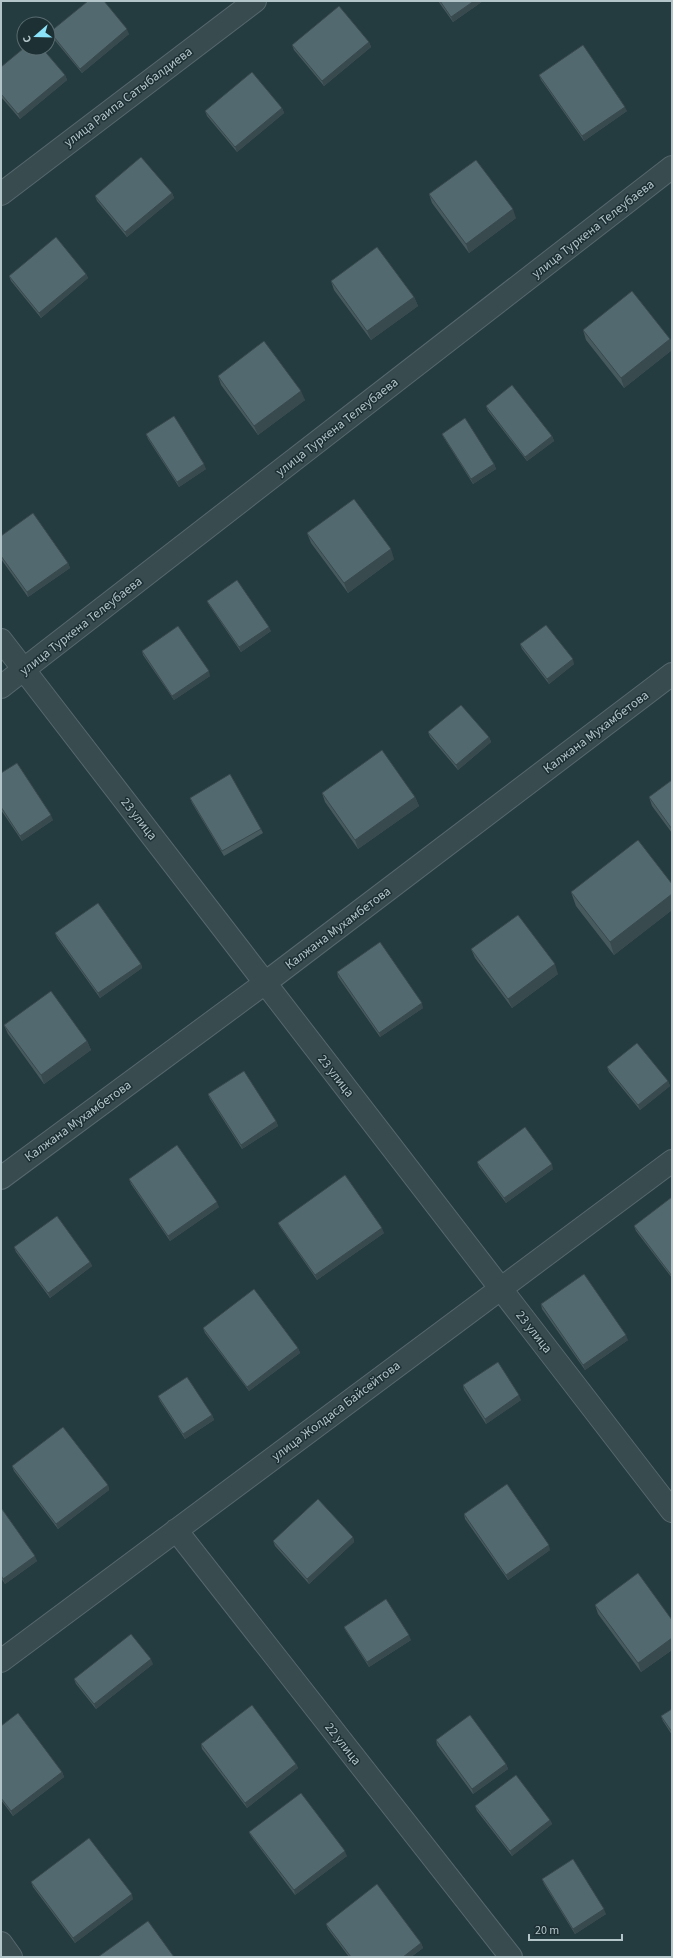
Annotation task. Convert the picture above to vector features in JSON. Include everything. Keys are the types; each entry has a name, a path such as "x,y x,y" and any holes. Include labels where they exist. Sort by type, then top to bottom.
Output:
{"street":[{"name":"улица Раипа Сатыбалдиева","path":"1,194 255,1"},
{"name":"улица Туркена Телеубаева","path":"1,687 672,167"},
{"name":"23 улица","path":"1,640 672,1511"},
{"name":"Калжана Мухамбетова","path":"1,1178 265,983 672,674"},
{"name":"улица Жолдаса Байсейтова","path":"1,1661 672,1161"},
{"name":"22 улица","path":"176,1530 511,1957"},
{"path":"1,1943 11,1957"}],"building":[{"path":"88,1 104,1 127,29 80,69 56,39 56,27"},
{"path":"440,1 474,1 451,17"},
{"path":"339,6 369,42 322,81 292,45"},
{"path":"583,45 625,107 582,136 539,75"},
{"path":"16,55 16,56 49,56 65,75 18,114 1,94 1,67"},
{"path":"252,72 282,108 235,147 205,111"},
{"path":"141,157 172,193 125,232 95,196"},
{"path":"476,160 513,209 466,244 429,194"},
{"path":"56,237 86,274 39,313 9,276"},
{"path":"377,247 414,297 367,331 331,281"},
{"path":"632,291 670,339 621,378 583,330"},
{"path":"264,341 301,391 254,426 218,376"},
{"path":"512,385 552,436 525,457 486,406"},
{"path":"174,416 204,464 177,482 146,434"},
{"path":"465,418 494,464 471,479 442,434"},
{"path":"354,499 391,549 344,583 307,533"},
{"path":"33,513 68,563 27,592 1,556 1,536"},
{"path":"237,580 269,627 239,647 207,601"},
{"path":"546,625 573,659 547,679 520,644"},
{"path":"178,626 209,671 172,696 142,651"},
{"path":"461,705 489,737 456,765 428,732"},
{"path":"382,750 415,797 355,840 322,793"},
{"path":"17,763 51,815 20,836 1,807 1,773"},
{"path":"230,774 261,829 222,851 190,798"},
{"path":"672,780 672,829 649,797"},
{"path":"638,840 672,884 672,894 610,942 571,892"},
{"path":"98,903 141,964 98,993 55,933"},
{"path":"518,915 555,964 508,999 471,949"},
{"path":"380,942 422,1003 379,1033 337,972"},
{"path":"51,991 87,1041 41,1075 4,1025"},
{"path":"637,1043 668,1081 638,1105 607,1067"},
{"path":"244,1071 276,1121 241,1145 208,1094"},
{"path":"525,1127 552,1164 504,1198 477,1162"},
{"path":"177,1145 217,1202 168,1236 129,1179"},
{"path":"345,1175 382,1228 315,1275 278,1223"},
{"path":"672,1197 672,1276 634,1226"},
{"path":"57,1216 90,1262 48,1293 14,1247"},
{"path":"584,1274 626,1335 583,1365 541,1304"},
{"path":"254,1289 298,1348 247,1387 203,1328"},
{"path":"498,1362 519,1395 485,1419 463,1385"},
{"path":"187,1377 212,1415 183,1434 158,1396"},
{"path":"63,1427 108,1485 56,1524 12,1466"},
{"path":"507,1484 549,1545 506,1575 464,1514"},
{"path":"318,1499 353,1537 307,1579 273,1541"},
{"path":"2,1509 35,1556 3,1579 1,1575"},
{"path":"638,1573 672,1620 672,1638 638,1663 595,1605"},
{"path":"386,1599 409,1635 367,1662 344,1627"},
{"path":"131,1634 151,1659 94,1704 74,1679"},
{"path":"252,1705 296,1764 245,1803 201,1744"},
{"path":"672,1709 672,1732 661,1716"},
{"path":"18,1713 62,1772 11,1811 1,1798 1,1726"},
{"path":"470,1715 506,1764 472,1789 436,1740"},
{"path":"516,1775 550,1820 510,1851 475,1806"},
{"path":"301,1793 345,1851 294,1890 249,1832"},
{"path":"89,1838 132,1894 73,1938 31,1882"},
{"path":"573,1859 604,1909 573,1929 542,1879"},
{"path":"377,1884 421,1943 403,1957 351,1957 326,1924"},
{"path":"148,1921 174,1957 98,1957"}]}
